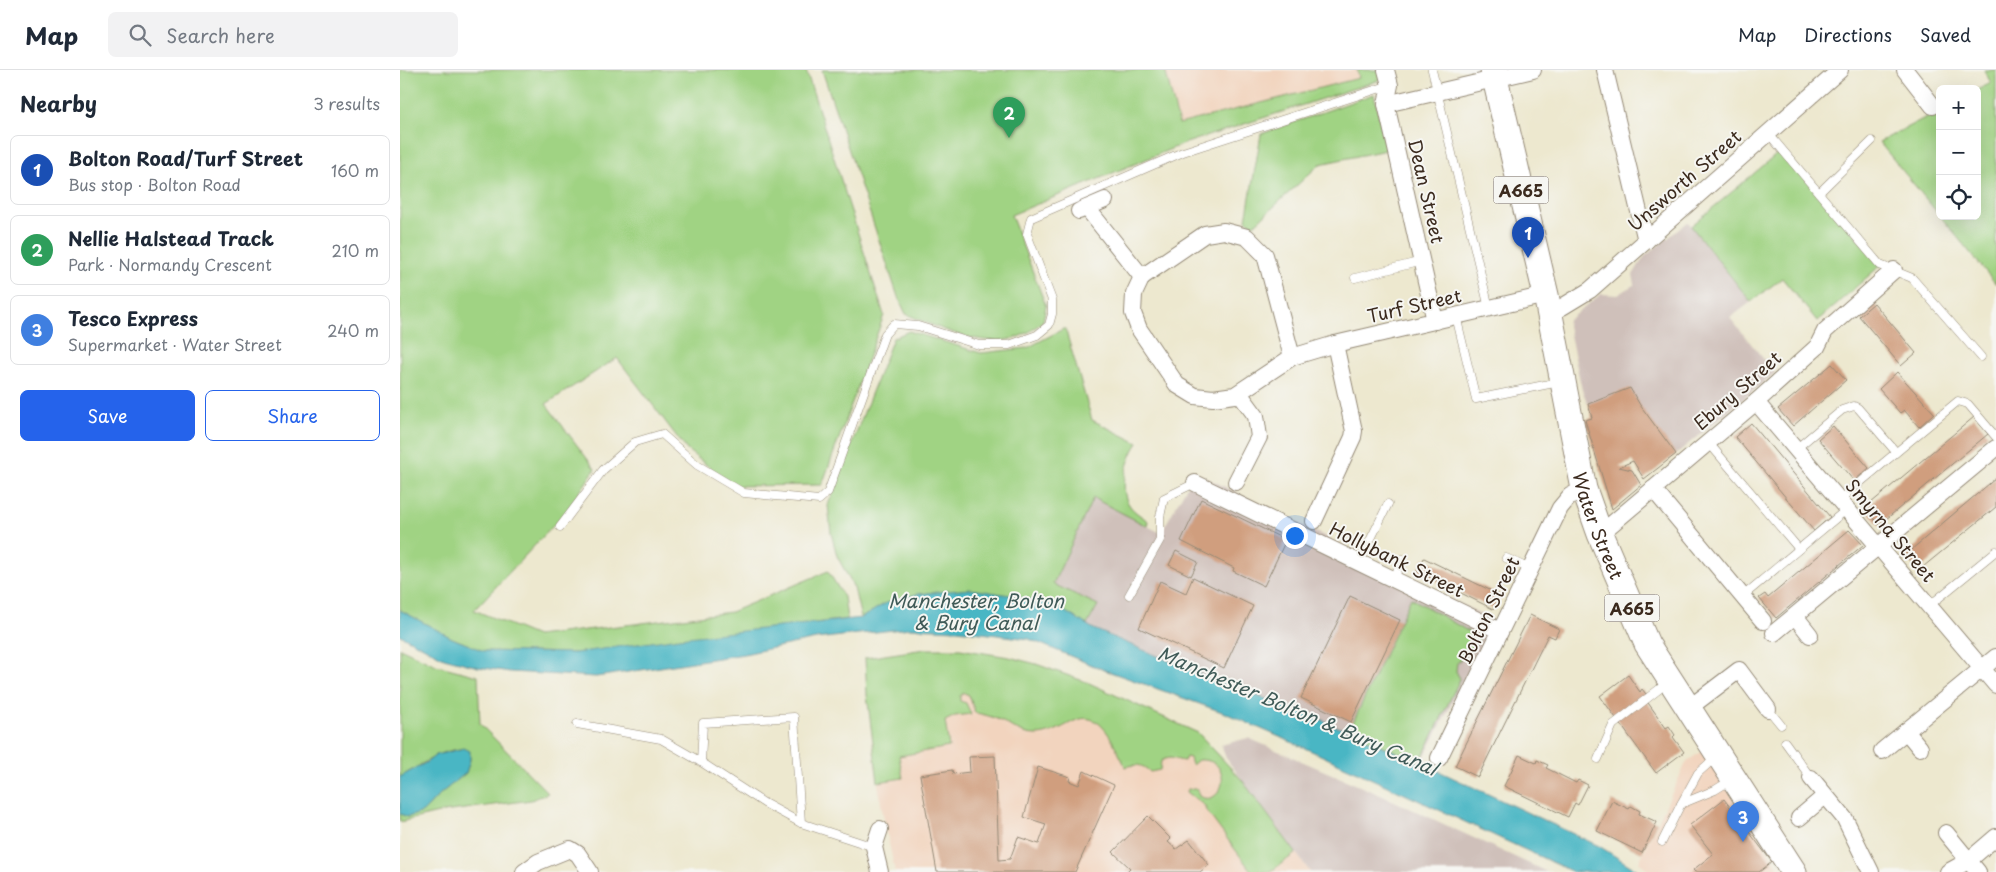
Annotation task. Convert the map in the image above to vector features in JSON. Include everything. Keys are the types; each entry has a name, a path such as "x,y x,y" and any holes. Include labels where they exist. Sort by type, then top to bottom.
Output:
{"main road":[{"name":"A665","path":"1494,75 1548,303"},
{"name":"Water Street","path":"1548,303 1584,489 1600,534 1647,644 1792,871"}],"street":[{"path":"1386,104 1437,92 1494,75 1533,70"},
{"path":"1605,70 1646,241"},
{"name":"Unsworth Street","path":"1548,303 1562,307 1590,290 1840,70"},
{"path":"1905,70 1933,106"},
{"name":"Dean Street","path":"1388,78 1386,104 1435,321"},
{"path":"1105,200 1082,210 1142,277"},
{"path":"1224,231 1247,237 1265,255 1292,357 1235,395 1213,398 1195,396 1177,385 1139,329 1133,313 1134,294 1142,277 1205,234 1224,231"},
{"name":"Ebury Street","path":"1600,534 1756,402 1817,347 1825,331 1894,270"},
{"name":"Turf Street","path":"1292,357 1335,344 1489,308 1548,303"},
{"path":"1314,521 1353,437 1354,431 1335,344"},
{"path":"1236,482 1259,437 1256,416 1239,393"},
{"name":"Smyrna Street","path":"1756,402 1996,685"},
{"path":"1774,633 1996,448"},
{"name":"Hollybank Street","path":"1195,483 1500,631"},
{"name":"Bolton Street","path":"1439,758 1564,501 1584,489"},
{"path":"1653,489 1763,621"},
{"path":"1795,616 1810,634"},
{"path":"1882,751 1996,658"},
{"path":"1689,708 1739,670 1768,709"},
{"path":"1906,731 1920,748"},
{"path":"1811,778 1845,819 1871,872"},
{"path":"1799,818 1825,796"},
{"path":"880,829 874,847 880,872"},
{"path":"1946,833 1973,866"},
{"path":"1948,872 1973,866 1996,837"},
{"path":"524,872 538,862 570,849 578,854 590,872"}],"lane":[{"path":"1432,70 1489,308"},
{"path":"560,527 603,470 635,442 662,434 697,464 744,493 819,500 828,492 885,334 894,324 918,326 979,345 1008,345 1036,335 1049,325 1052,314 1052,300 1028,234 1031,218 1183,152 1388,78"},
{"path":"1768,133 1880,264 1912,278 1981,357"},
{"path":"1819,193 1872,141"},
{"path":"1354,278 1422,262"},
{"path":"1456,316 1476,399 1563,381"},
{"path":"1743,596 1799,549 1896,452 1958,401 1968,404 1996,437"},
{"path":"1796,450 1842,410 1854,406 1858,408 1896,452"},
{"path":"1708,442 1799,549"},
{"path":"1129,595 1160,540 1160,516 1164,498 1195,483"},
{"path":"1359,563 1388,504"},
{"path":"1929,606 1996,551"},
{"path":"1506,558 1530,569"},
{"path":"1394,579 1402,559"},
{"path":"1598,759 1613,725 1671,680"},
{"path":"1768,709 1781,725"},
{"path":"701,762 703,723 794,717 801,823"},
{"path":"577,724 661,740 701,762 764,803 801,823 814,829 847,837 874,847"},
{"path":"1785,742 1811,778"},
{"path":"1662,842 1698,773 1719,754"},
{"path":"1681,804 1715,790 1734,778"}],"shaded area":[{"path":"1165,70 1357,70 1359,78 1179,125"},
{"path":"1688,222 1751,302 1730,318 1775,373 1676,454 1640,406 1630,388 1588,404 1582,390 1567,321 1601,294 1618,295 1635,284 1633,275 1644,257"},
{"path":"1195,472 1495,621 1421,763 1317,718 1214,680 1094,629 1087,625 1098,605 1053,584 1093,498 1161,533"},
{"path":"925,649 960,649 1009,657 1036,664 1089,683 1198,733 1242,780 1310,872 895,872 881,804 873,749 865,658"},
{"path":"1248,738 1392,800 1547,872 1310,872 1226,758 1221,745"},
{"path":"1703,751 1778,867 1776,872 1650,872 1639,862 1687,761"}],"green space":[{"path":"400,70 806,70 884,315 822,485 734,486 687,450 617,358 546,404 595,469 568,510 474,610 537,636 731,612 828,571 844,597 847,619 575,653 484,651 452,638 400,610"},
{"path":"822,70 1165,70 1179,124 1359,78 1357,70 1381,70 1383,79 1183,144 1011,215 1046,306 1043,321 1027,333 1013,339 998,341 966,337 906,314 898,297"},
{"path":"1984,70 1996,70 1996,284 1943,220 1981,220 1981,88 1991,83"},
{"path":"1374,94 1386,150 1320,164 1254,225 1246,220 1261,134"},
{"path":"1936,112 1936,211 1879,142"},
{"path":"1782,150 1881,265 1817,321 1782,278 1751,302 1691,226"},
{"path":"1065,328 1092,420 1138,443 1130,457 1125,474 1126,500 1136,512 1148,521 1147,526 1093,498 1053,584 1098,605 1087,625 1054,605 886,603 861,618 854,588 837,556 831,533 828,505 893,338 909,331 981,353 1027,348"},
{"path":"1411,598 1480,638 1473,649 1457,663 1456,671 1460,679 1420,762 1349,731"},
{"path":"400,648 436,665 478,676 480,724 548,793 531,800 443,812 400,822 400,814 408,817 423,812 440,794 466,773 470,760 469,751 453,750 434,757 400,777"},
{"path":"925,649 960,649 1009,657 1036,664 1089,683 1198,733 1242,780 1296,853 1270,872 1252,872 1205,809 1206,807 1187,792 1188,789 1197,789 1199,796 1208,798 1215,796 1220,790 1222,774 1218,766 1210,761 1198,760 1192,765 1190,758 1186,757 1184,761 1167,758 1161,761 1160,770 1150,772 1145,767 1139,765 1126,767 1106,731 1092,719 1072,722 1041,735 1030,735 1020,732 1002,721 975,713 969,695 964,693 960,696 960,701 966,703 971,714 955,716 945,721 949,747 899,756 903,778 878,782 867,695 865,658"}],"water":[{"name":"Manchester, Bolton & Bury Canal","path":"970,589 1016,596 1054,605 1094,629 1214,680 1317,718 1430,767 1599,846 1640,872 1573,872 1225,713 1099,668 1029,639 958,630 910,628 816,639 744,654 596,677 510,672 478,667 444,658 400,635 400,610 452,638 484,651 575,653 679,638 861,618 886,603 917,594"},
{"path":"464,748 470,751 470,760 466,773 440,794 423,812 408,817 400,814 400,777 436,755"}],"building":[{"path":"1874,303 1916,353 1901,366 1859,316"},
{"path":"1832,364 1846,380 1793,426 1778,409"},
{"path":"1897,372 1934,413 1919,427 1904,410 1900,413 1879,389"},
{"path":"1630,388 1640,405 1676,454 1644,479 1633,461 1619,467 1632,470 1641,485 1612,509 1585,420 1592,418 1588,404"},
{"path":"1974,417 1988,434 1879,525 1865,508"},
{"path":"1751,423 1830,517 1814,531 1735,437"},
{"path":"1833,426 1869,468 1854,481 1818,439"},
{"path":"1996,478 1996,507 1918,571 1905,555"},
{"path":"1201,499 1286,540 1264,586 1233,571 1234,568 1181,541"},
{"path":"1849,530 1863,545 1776,618 1759,598 1765,594 1768,598"},
{"path":"1176,551 1198,562 1191,576 1169,565"},
{"path":"1424,558 1500,595 1493,609 1417,571"},
{"path":"1193,577 1253,606 1224,668 1139,628 1160,581 1186,593"},
{"path":"1350,596 1400,620 1351,722 1301,698"},
{"path":"1530,615 1559,629 1555,638 1548,635 1478,777 1455,766"},
{"path":"1628,675 1640,692 1642,689 1649,698 1646,700 1666,728 1669,726 1675,735 1673,737 1684,752 1656,773 1600,696"},
{"path":"1519,755 1536,763 1537,760 1548,765 1546,768 1576,783 1578,780 1588,785 1578,805 1575,803 1568,817 1504,786"},
{"path":"995,756 999,860 1010,859 1018,837 1039,844 1046,824 1024,817 1038,767 1070,777 1069,781 1079,785 1084,771 1114,785 1075,872 937,872 920,775 952,770 953,774 970,772 969,757"},
{"path":"1724,799 1772,862 1759,872 1695,872 1693,870 1713,854 1690,825"},
{"path":"1612,801 1629,809 1631,806 1640,811 1639,814 1657,822 1642,853 1597,831"},
{"path":"1148,816 1171,839 1168,842 1176,849 1189,840 1209,865 1200,872 1126,872 1130,868 1113,852"}],"place":[{"name":"Nellie Halstead Track","path":"1009,138"},
{"name":"Bolton Road/Turf Street","path":"1528,258"},
{"name":"Tesco Express","path":"1743,842"}],"water label":[{"name":"Manchester Bolton & Bury Canal","path":"1298,710"}]}
